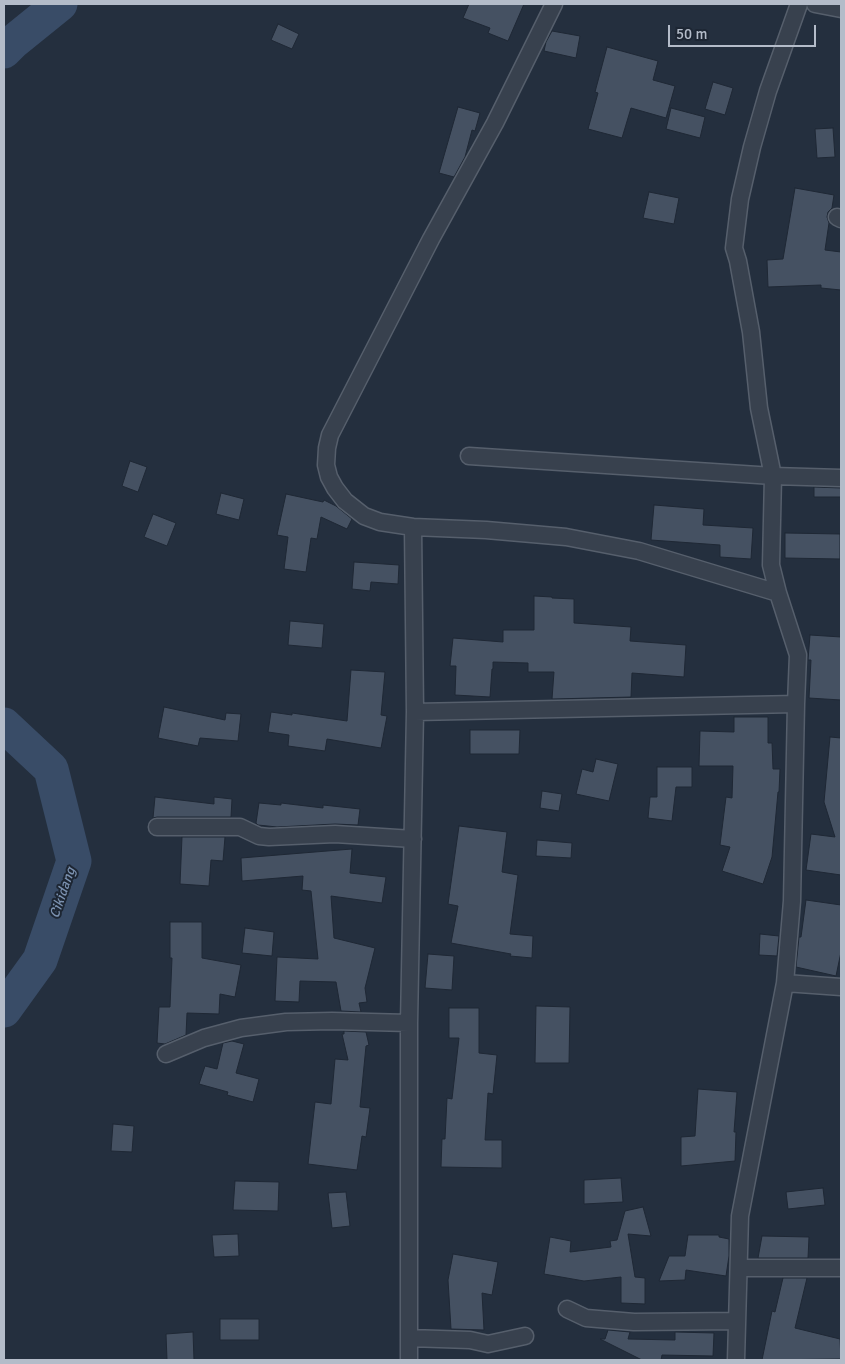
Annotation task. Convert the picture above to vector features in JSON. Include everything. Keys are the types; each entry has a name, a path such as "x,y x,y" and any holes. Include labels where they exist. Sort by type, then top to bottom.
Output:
{"street":[{"path":"554,4 495,123 431,239 330,435 326,465 329,477 345,501 364,516 380,522 413,527 486,530 566,537 639,551 778,593"},
{"path":"736,1360 740,1216 786,983 792,901 798,654 771,565 773,476 759,408 751,332 738,260 734,248 740,199 752,147 768,92 799,4"},
{"path":"814,4 841,8"},
{"path":"469,456 773,476 841,478"},
{"path":"409,1360 409,1023 415,712 413,527"},
{"path":"415,712 796,704"},
{"path":"157,826 240,826 259,836 269,837 335,834 413,839"},
{"path":"786,983 841,987"},
{"path":"166,1054 204,1038 241,1028 277,1023 332,1021 409,1023"},
{"path":"739,1268 841,1268"},
{"path":"567,1309 586,1318 634,1322 737,1321"},
{"path":"409,1338 470,1340 488,1344 525,1336"}],"building":[{"path":"469,4 524,4 508,41 488,33 490,28 463,18"},
{"path":"278,24 299,34 292,49 271,40"},
{"path":"552,31 580,36 576,58 544,51"},
{"path":"607,47 658,61 653,80 675,86 666,118 631,108 622,138 588,129 598,93 595,92"},
{"path":"713,82 733,88 725,115 705,109"},
{"path":"458,107 480,113 475,131 472,130 465,157 454,177 439,173"},
{"path":"671,108 705,117 700,138 666,129"},
{"path":"833,128 835,157 817,158 815,129"},
{"path":"795,188 834,195 832,208 828,212 827,217 829,223 825,250 841,252 841,290 821,288 821,285 768,287 767,260 783,259"},
{"path":"649,192 679,198 674,224 643,218"},
{"path":"130,461 147,467 138,492 122,486"},
{"path":"814,487 841,488 841,497 814,497"},
{"path":"221,493 244,499 239,520 216,514"},
{"path":"286,494 323,502 324,500 336,506 352,519 347,529 321,517 317,539 311,538 306,572 284,569 288,537 277,535"},
{"path":"654,505 704,509 703,525 753,528 751,559 720,557 720,545 651,540"},
{"path":"153,514 176,523 167,546 144,537"},
{"path":"785,533 840,534 840,559 785,558"},
{"path":"354,562 399,565 398,584 371,582 370,591 352,589"},
{"path":"534,596 574,599 574,623 631,627 630,641 686,645 684,677 632,673 631,697 552,699 554,672 528,672 528,663 493,662 490,697 455,695 456,666 450,666 453,638 503,642 503,630 534,630"},
{"path":"290,621 324,624 322,648 288,645"},
{"path":"810,635 841,637 841,700 809,698 811,660 808,660"},
{"path":"351,670 385,672 381,715 387,716 381,748 327,739 325,751 288,746 289,735 268,732 271,712 347,721"},
{"path":"164,707 225,720 226,713 241,714 238,741 200,738 198,746 158,738"},
{"path":"734,717 768,717 768,743 772,743 773,769 780,769 772,857 763,884 722,871 730,847 720,845 726,797 732,798 733,766 699,766 700,731 734,732"},
{"path":"470,730 520,730 519,754 470,754"},
{"path":"830,737 841,738 841,875 806,870 811,834 835,837 824,802"},
{"path":"596,759 618,764 609,801 576,794 582,769 593,772"},
{"path":"657,767 692,767 692,787 676,787 672,821 648,818 650,797 657,797"},
{"path":"542,791 562,794 559,811 540,808"},
{"path":"155,797 214,804 214,797 232,799 231,817 153,818"},
{"path":"259,803 281,805 281,803 323,808 323,805 360,809 358,825 335,824 277,827 258,825 256,823"},
{"path":"459,826 507,832 502,872 518,875 510,934 533,936 532,958 510,956 511,954 451,943 458,906 448,904"},
{"path":"182,837 225,837 223,861 211,860 209,886 180,884"},
{"path":"537,840 572,843 571,858 536,856"},
{"path":"352,849 350,873 386,877 382,903 331,896 334,938 375,948 365,988 367,1002 359,1003 361,1012 341,1011 336,982 300,981 299,1002 275,1001 277,957 318,959 311,891 302,890 303,876 242,881 241,858"},
{"path":"806,900 841,905 841,952 836,976 796,967"},
{"path":"170,922 202,922 202,958 241,965 235,997 220,994 219,1014 187,1013 186,1035 165,1044 157,1043 159,1007 170,1007 172,958 170,958"},
{"path":"245,928 274,932 272,956 242,953"},
{"path":"760,934 779,936 777,956 759,955"},
{"path":"428,954 454,956 452,990 425,988"},
{"path":"536,1006 570,1007 569,1063 535,1063"},
{"path":"449,1008 479,1008 479,1053 497,1055 493,1094 488,1093 485,1140 502,1140 502,1168 441,1167 442,1139 445,1139 447,1098 452,1099 459,1038 449,1038"},
{"path":"344,1031 366,1032 369,1045 366,1046 360,1107 370,1108 366,1137 362,1136 357,1170 308,1164 315,1102 331,1104 335,1059 348,1060 342,1034 344,1034"},
{"path":"232,1041 244,1044 236,1073 259,1079 253,1102 227,1095 228,1092 199,1084 205,1066 217,1069 223,1043"},
{"path":"698,1089 737,1092 734,1132 736,1132 735,1161 681,1166 681,1137 695,1136"},
{"path":"113,1124 134,1126 132,1152 111,1151"},
{"path":"621,1178 623,1202 584,1204 584,1180"},
{"path":"235,1181 279,1182 278,1211 233,1210"},
{"path":"823,1188 825,1205 788,1209 786,1192"},
{"path":"346,1192 350,1226 332,1228 328,1193"},
{"path":"643,1207 651,1236 628,1234 635,1277 645,1278 645,1304 621,1303 621,1277 584,1281 544,1274 550,1237 571,1241 570,1252 611,1247 610,1241 617,1240 625,1211"},
{"path":"238,1234 239,1256 214,1257 212,1235"},
{"path":"688,1235 719,1235 719,1237 729,1239 726,1276 686,1270 685,1280 659,1281 669,1256 685,1256"},
{"path":"762,1236 809,1237 808,1258 758,1258"},
{"path":"453,1254 498,1262 492,1295 482,1293 484,1330 451,1329 448,1280"},
{"path":"783,1278 807,1278 795,1328 840,1339 841,1359 762,1360 772,1311 775,1312"},
{"path":"220,1319 259,1319 259,1340 220,1340"},
{"path":"608,1330 630,1332 628,1339 675,1340 675,1332 714,1333 713,1356 662,1355 661,1360 642,1360 600,1339 605,1339"},
{"path":"193,1332 194,1360 167,1360 166,1334"}],"waterway":[{"name":"Cikidang","path":"4,51 60,4"},
{"name":"Cikidang","path":"4,725 51,769 74,861 40,960 4,1010"}]}
